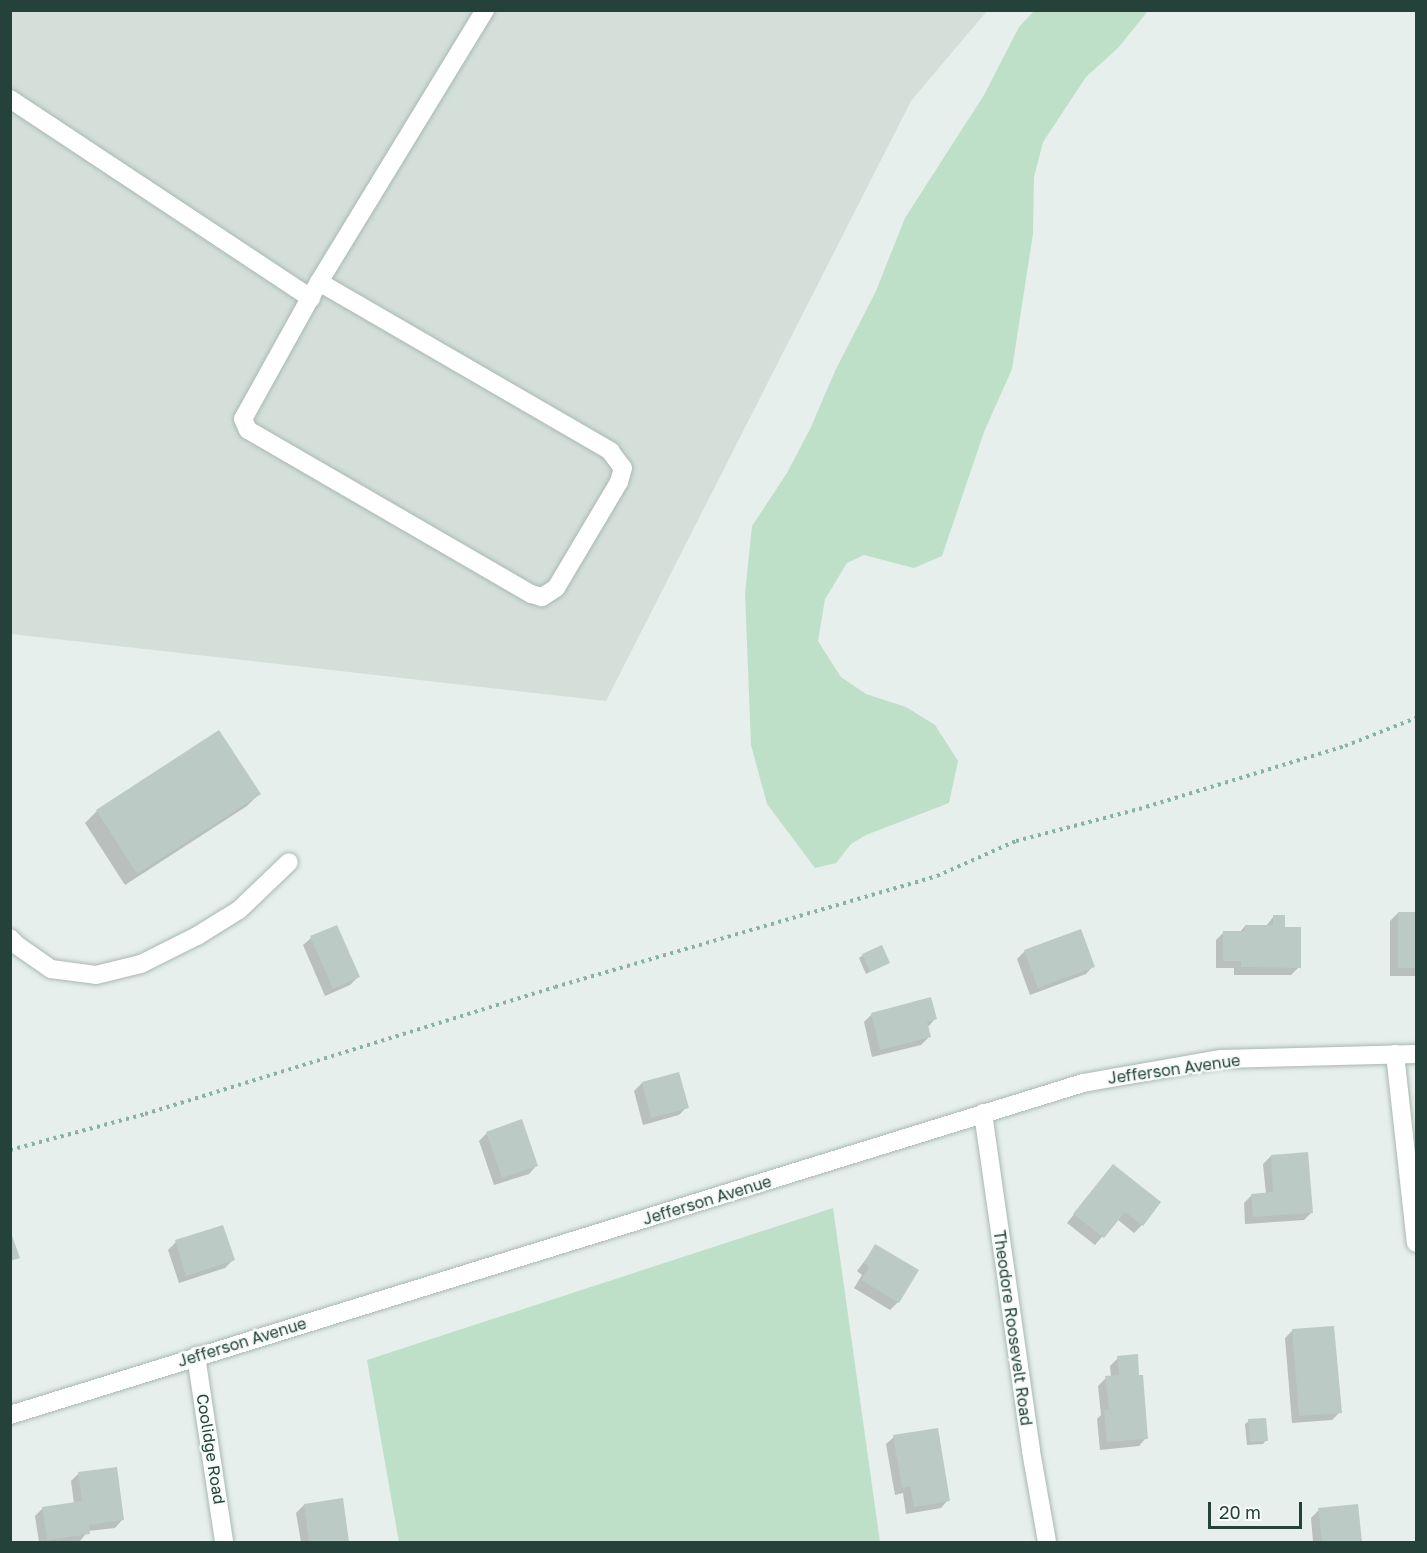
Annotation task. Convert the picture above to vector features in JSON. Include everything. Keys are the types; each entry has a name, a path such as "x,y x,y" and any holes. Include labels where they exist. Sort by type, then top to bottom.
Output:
{"street":[{"path":"10,99 315,290 610,451 623,468 619,482 556,588 542,597 531,594 248,430 243,419 315,290 485,10"},
{"path":"10,938 51,969 96,975 141,964 197,936 239,910 289,862"},
{"path":"1395,1054 1416,1243"},
{"name":"Jefferson Avenue","path":"10,1415 1083,1083 1211,1060 1416,1054"},
{"name":"Theodore Roosevelt Road","path":"983,1113 1029,1439 1047,1542"},
{"name":"Coolidge Road","path":"196,1356 224,1542"}],"path":[{"path":"10,1150 145,1114 555,987 937,876 1016,841 1139,809 1345,746 1416,718"}],"shaded area":[{"path":"11,11 987,11 911,101 606,701 11,634"}],"green space":[{"path":"1034,11 1148,11 1118,48 1086,77 1043,142 1034,177 1033,234 1012,369 984,432 942,556 914,568 864,555 847,563 825,599 818,641 841,677 866,694 906,707 935,725 958,761 949,803 866,835 851,844 836,863 815,868 767,804 751,745 745,593 752,526 787,473 811,427 835,371 876,291 905,218 984,95 1019,27"},
{"path":"833,1208 880,1542 399,1542 367,1360"}],"building":[{"path":"219,730 261,794 137,874 96,810"},
{"path":"1398,912 1416,912 1416,968 1398,968"},
{"path":"1273,915 1285,915 1285,927 1301,927 1301,968 1241,967 1241,961 1223,961 1223,931 1245,931 1245,925 1273,925"},
{"path":"337,925 360,977 333,989 310,936"},
{"path":"1081,929 1095,967 1038,988 1024,950"},
{"path":"882,945 890,963 870,972 862,954"},
{"path":"931,997 937,1019 927,1022 931,1037 880,1050 871,1013"},
{"path":"679,1072 689,1108 651,1118 642,1082"},
{"path":"522,1119 538,1166 502,1178 486,1132"},
{"path":"1308,1152 1313,1213 1253,1217 1251,1194 1273,1192 1271,1155"},
{"path":"1113,1164 1161,1202 1143,1226 1125,1212 1104,1238 1073,1214"},
{"path":"223,1225 235,1260 186,1276 175,1240"},
{"path":"10,1230 20,1258 10,1261"},
{"path":"875,1244 919,1270 899,1303 861,1280 869,1267 864,1263"},
{"path":"1334,1326 1342,1413 1299,1416 1292,1329"},
{"path":"1138,1354 1139,1375 1143,1375 1148,1439 1107,1442 1104,1410 1109,1409 1105,1376 1119,1375 1117,1356"},
{"path":"1266,1418 1268,1441 1250,1442 1248,1419"},
{"path":"938,1428 950,1501 914,1507 910,1486 902,1488 893,1435"},
{"path":"117,1467 124,1520 89,1525 90,1534 47,1540 42,1507 82,1501 78,1472"},
{"path":"343,1498 349,1542 309,1542 304,1504"},
{"path":"1358,1504 1362,1542 1322,1542 1318,1508"}]}
